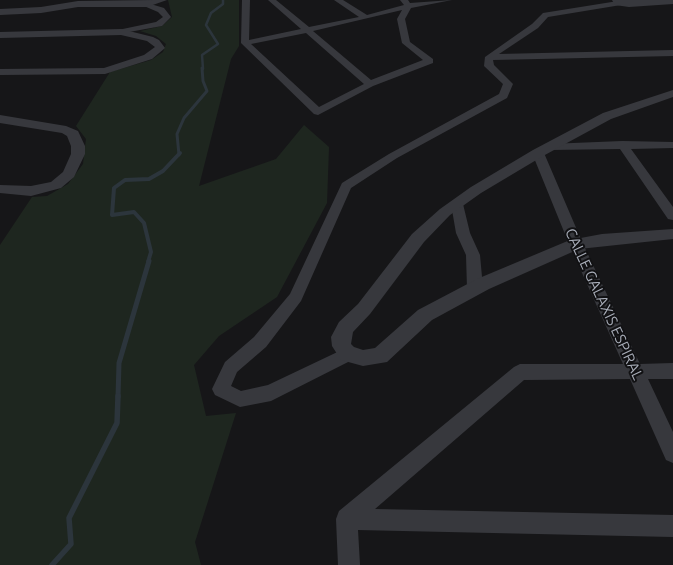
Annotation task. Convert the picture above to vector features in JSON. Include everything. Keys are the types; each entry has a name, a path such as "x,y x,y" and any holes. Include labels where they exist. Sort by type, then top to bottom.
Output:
{"street":[{"path":"0,12 41,10 78,4 147,4 163,0"},
{"path":"246,0 245,43 318,112 370,84 430,61 406,44 401,19 406,3"},
{"path":"272,0 370,84"},
{"path":"338,0 366,18"},
{"path":"245,43 366,18 406,3 448,0"},
{"path":"489,57 536,26 546,15 611,2 673,1"},
{"path":"0,35 121,32 152,26 164,21 167,17 165,13 147,4"},
{"path":"0,72 106,71 148,57 160,48 156,42 150,39 121,32"},
{"path":"489,57 673,53"},
{"path":"348,354 271,393 240,399 222,389 231,367 260,342 296,297 346,186 393,156 502,96 508,84 489,66 489,57"},
{"path":"672,94 606,116 543,150 457,204 418,238 364,309 346,328 341,337 342,346 348,354 363,358 380,356 425,315 475,288 576,244 673,234"},
{"path":"0,119 66,130 73,134 78,146 78,154 69,174 56,185 31,191 0,189"},
{"path":"543,150 622,144 673,145"},
{"path":"622,144 673,216"},
{"name":"CALLE GALAXIS ESPIRAL","path":"543,150 576,244 673,453"},
{"path":"457,204 463,233 473,255 475,288"},
{"path":"347,519 520,372 673,371"},
{"path":"347,519 673,526"},
{"path":"347,519 349,565"}],"shaded area":[{"path":"168,0 239,0 239,46 231,59 199,186 276,159 304,125 329,147 327,203 277,297 219,336 194,365 206,416 236,413 195,542 201,565 0,565 0,245 32,197 47,196 68,184 83,164 86,139 76,126 110,72 151,60 163,52 166,44 156,36 140,31 162,26 172,17"}],"waterway":[{"path":"203,69 202,55 218,44 206,25 211,13 223,4 223,0"},
{"path":"179,154 177,134 184,118 207,91 203,81 202,68"},
{"path":"148,262 151,252 144,223 134,212 112,215 114,188 125,180 149,179 163,171 179,154"},
{"path":"118,397 119,363 149,261"},
{"path":"52,565 71,544 69,518 117,423 118,396"}]}
